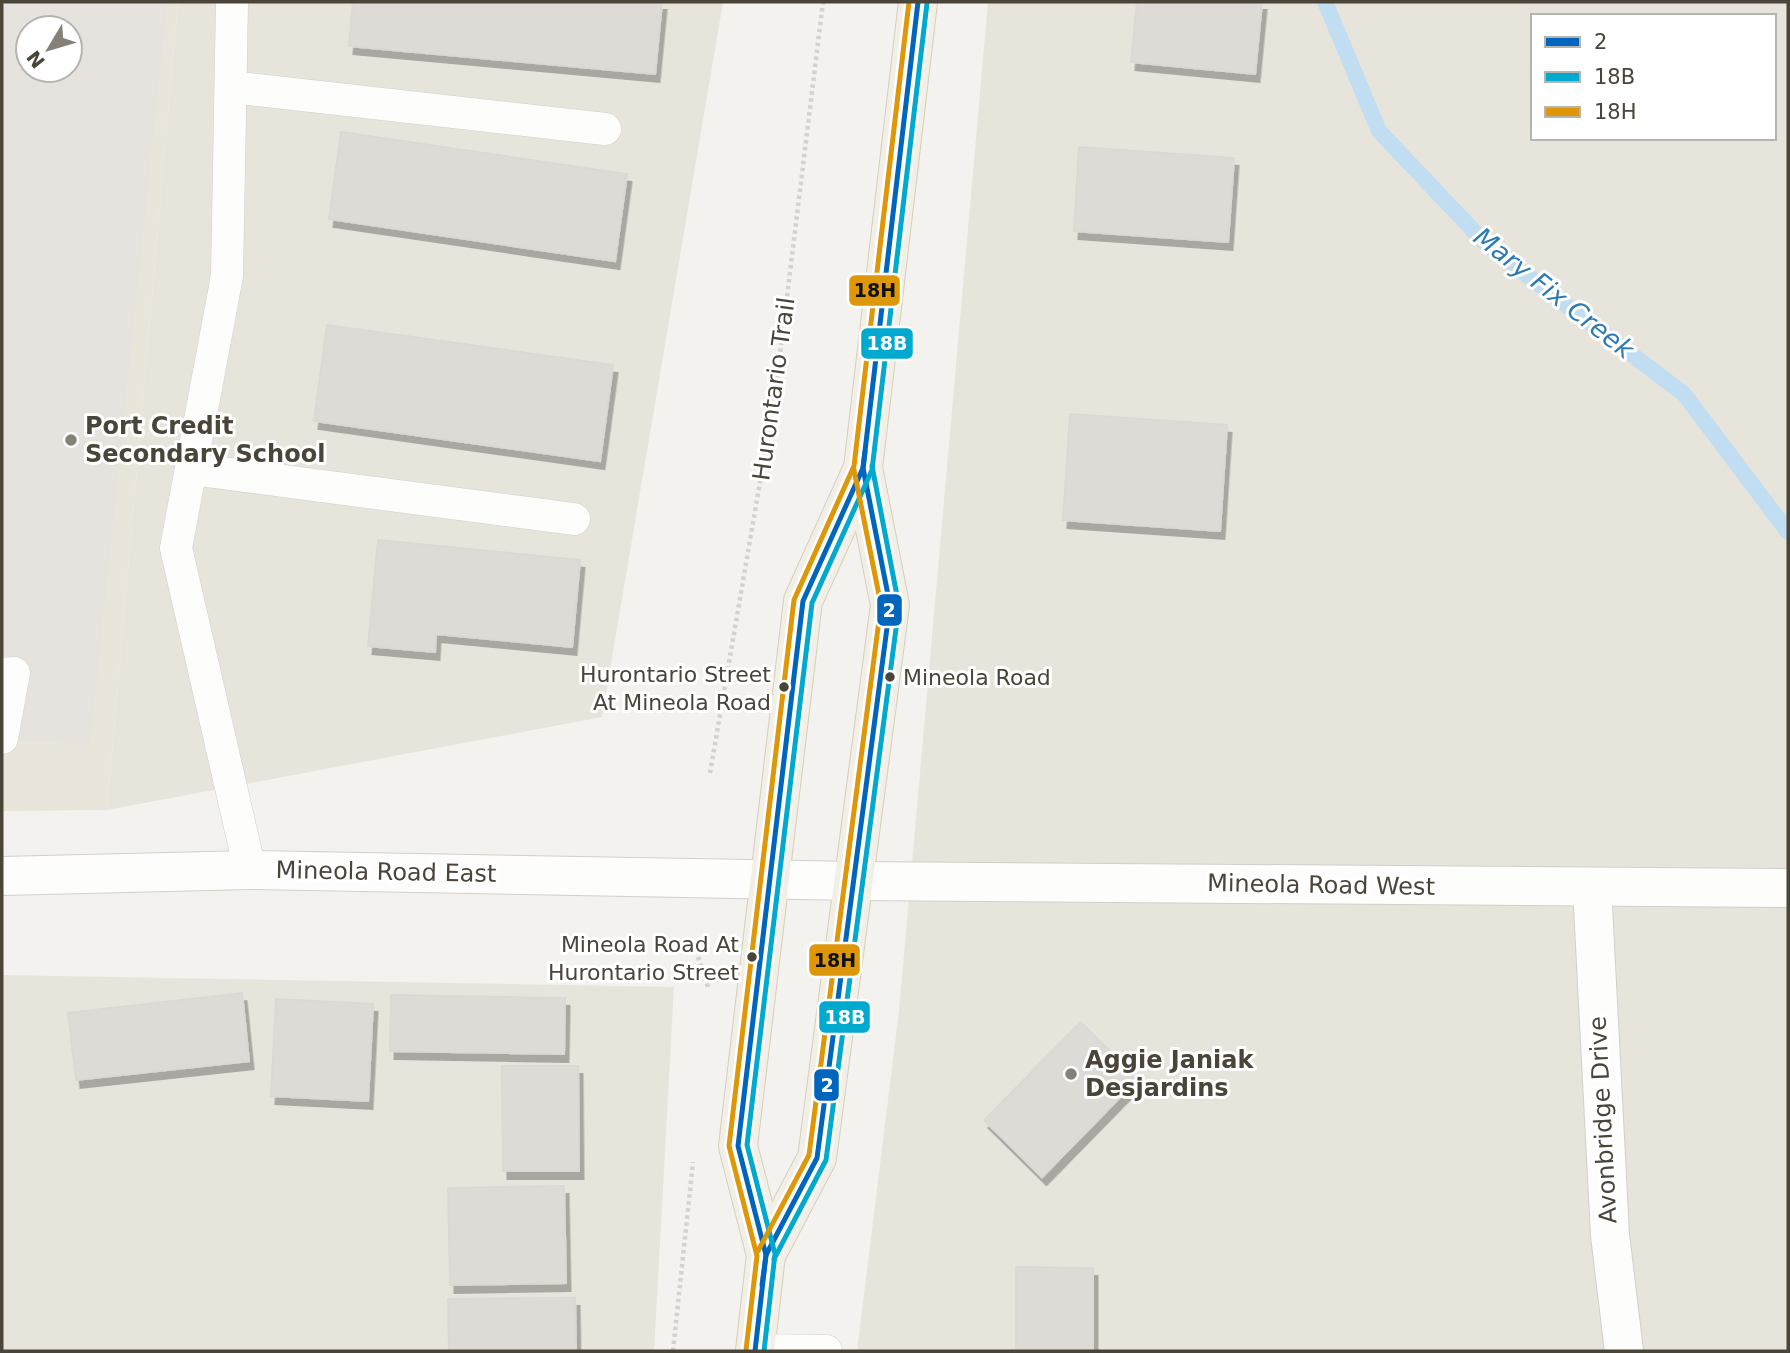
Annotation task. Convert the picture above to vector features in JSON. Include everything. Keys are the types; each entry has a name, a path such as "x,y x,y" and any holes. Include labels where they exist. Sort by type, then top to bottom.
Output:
{"main road":[{"path":"755,1351 766,1255 738,1146 803,601 863,468 918,2"},
{"path":"766,1255 817,1158 890,605 863,468"}],"street":[{"name":"Mineola Road East","path":"2,876 250,870 770,879"},
{"path":"770,879 853,881"},
{"name":"Mineola Road West","path":"853,881 1788,888"},
{"name":"Avonbridge Drive","path":"1592,887 1610,1235 1624,1351"}],"lane":[{"path":"233,2 227,276 176,548 250,870"},
{"path":"231,87 605,129"},
{"path":"191,470 574,519"},
{"path":"2,674 14,673 2,738"},
{"path":"755,1351 826,1351"}],"path":[{"name":"Hurontario Trail","path":"710,774 775,396 823,2"}],"shaded area":[{"name":"Port Credit Secondary School","path":"2,2 178,2 107,810 2,811"},
{"name":"Port Credit Secondary School","path":"2,2 167,2 90,744 2,741"},
{"path":"178,2 723,2 602,717 107,810"},
{"path":"988,2 1788,2 1788,1351 857,1351 899,1011"},
{"path":"2,975 674,987 654,1351 2,1351"}],"building":[{"path":"353,2 662,2 655,74 349,46"},
{"path":"1137,2 1262,2 1255,74 1131,62"},
{"path":"341,132 627,174 615,261 329,219"},
{"path":"1079,147 1234,158 1228,242 1074,231"},
{"path":"327,325 613,365 600,461 314,421"},
{"path":"1070,414 1227,425 1220,531 1063,520"},
{"path":"378,540 580,560 572,647 436,634 435,652 368,646"},
{"path":"242,993 249,1061 76,1080 68,1013"},
{"path":"391,995 565,998 564,1054 390,1051"},
{"path":"276,999 373,1004 368,1101 271,1096"},
{"path":"1081,1022 1138,1079 1042,1177 984,1120"},
{"path":"502,1066 578,1066 579,1171 503,1171"},
{"path":"564,1186 566,1283 450,1285 448,1188"},
{"path":"1016,1267 1093,1268 1093,1351 1016,1351"},
{"path":"575,1298 576,1351 449,1351 448,1299"}],"waterway":[{"name":"Mary Fix Creek","path":"1325,2 1379,131 1487,245 1684,394 1788,532"}],"transit line":[{"name":"18H","path":"746,1350 757,1256 729,1146 794,600 854,466 909,2"},
{"name":"2","path":"755,1351 766,1255 738,1146 803,601 863,468 918,2"},
{"name":"18B","path":"764,1351 775,1254 747,1145 812,603 872,470 927,3"},
{"name":"2","path":"762,1285 766,1255 817,1158 890,605 863,468 865,452"},
{"name":"18B","path":"774,1259 826,1160 899,606 872,466"},
{"name":"18H","path":"758,1251 809,1155 881,605 854,470"}],"place":[{"name":"Port Credit Secondary School","path":"71,440"},
{"name":"Mineola Road","path":"890,677"},
{"name":"Hurontario Street At Mineola Road","path":"784,687"},
{"name":"Mineola Road At Hurontario Street","path":"752,957"},
{"name":"Aggie Janiak Desjardins","path":"1071,1074"}]}
